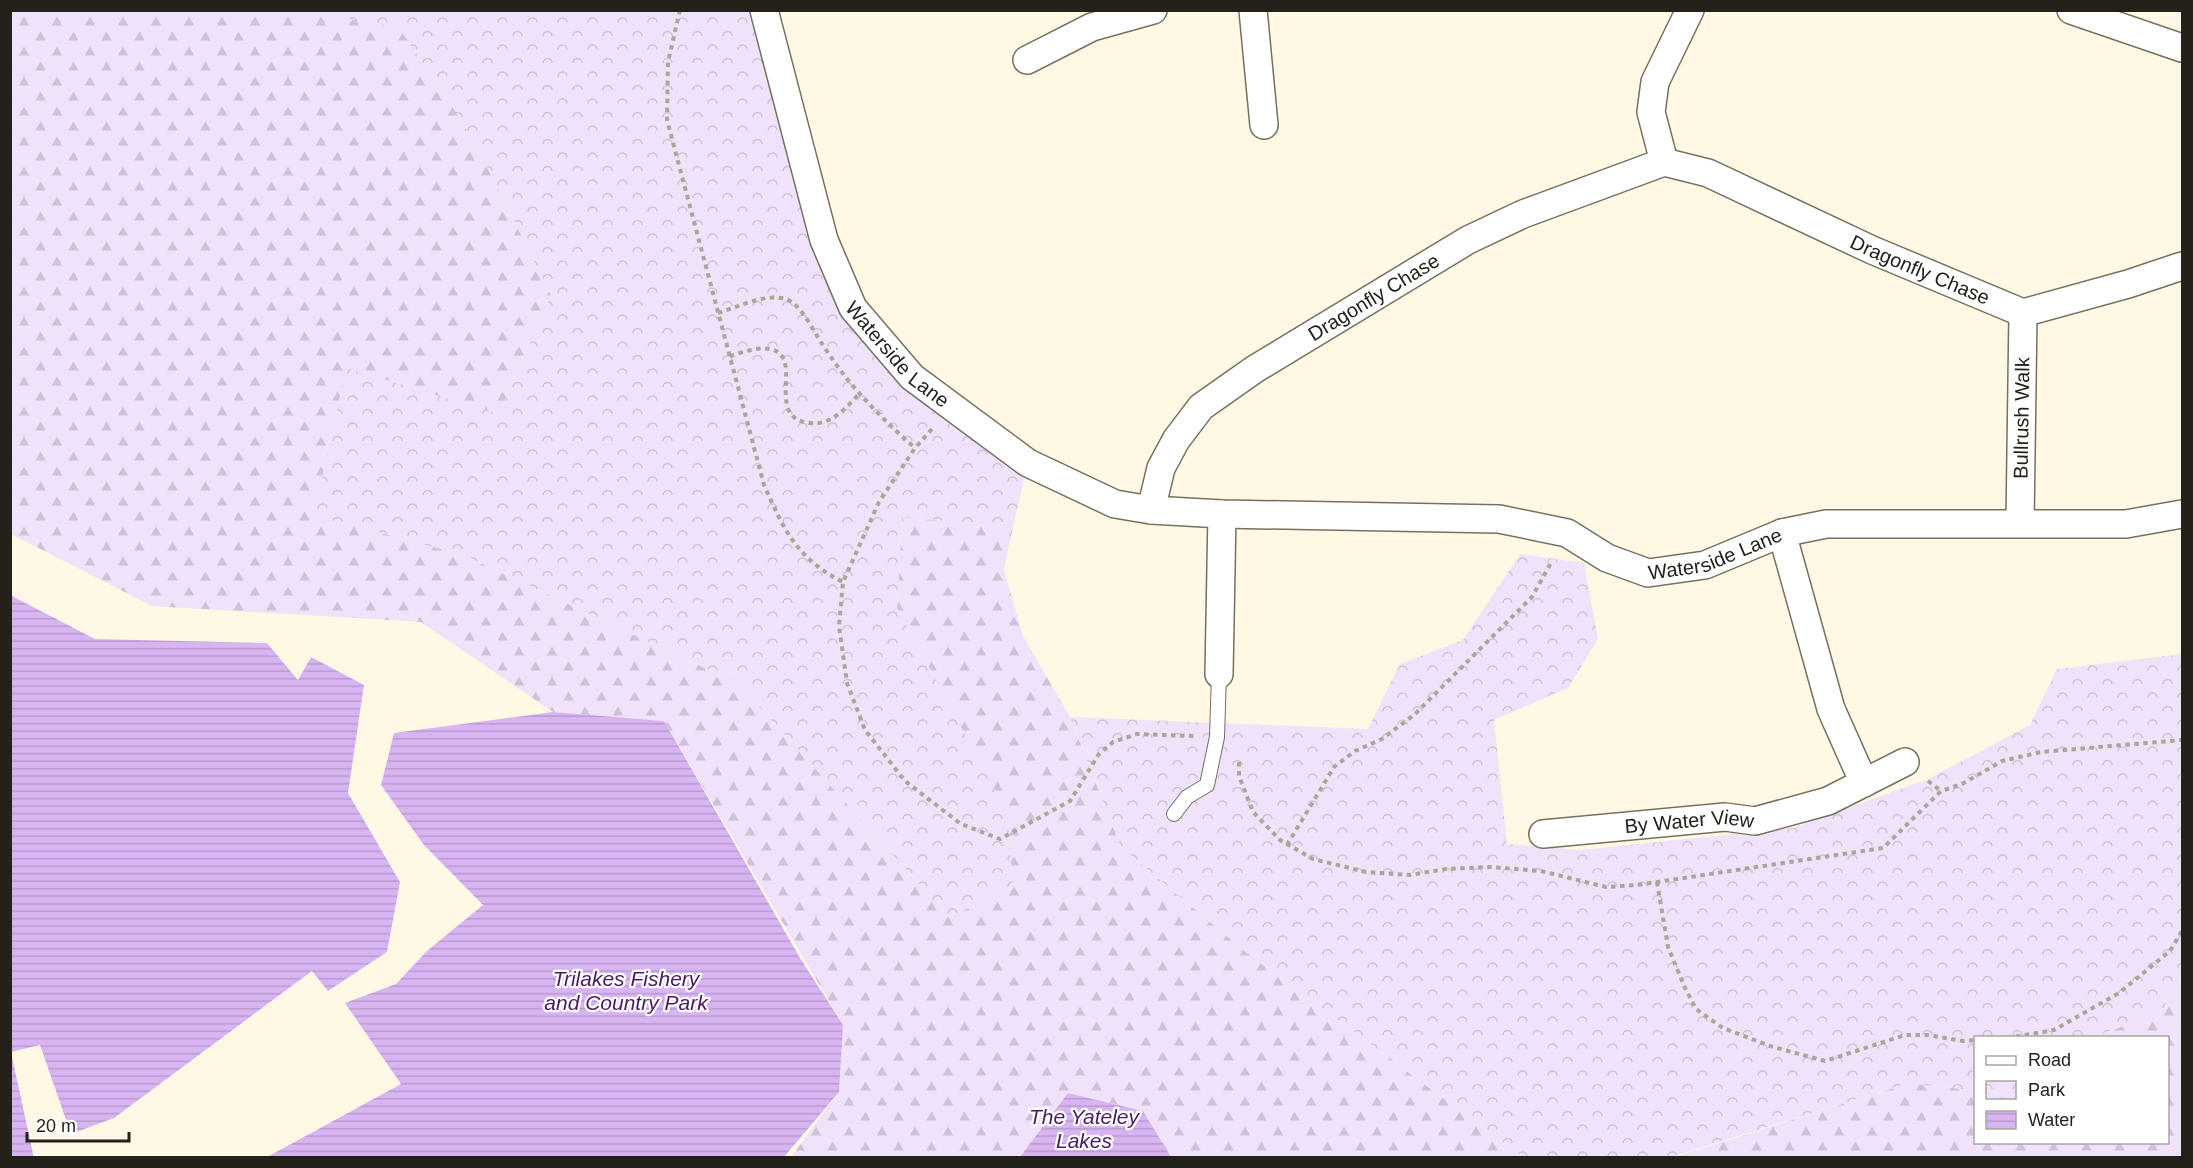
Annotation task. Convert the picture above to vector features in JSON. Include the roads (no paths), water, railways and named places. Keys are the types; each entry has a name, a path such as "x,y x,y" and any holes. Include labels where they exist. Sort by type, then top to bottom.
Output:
{"street":[{"name":"Waterside Lane","path":"764,10 824,240 854,308 912,377 1028,463 1115,504 1151,510 1222,514 1499,519 1567,533 1607,558 1648,573 1704,565 1782,533 1826,524 2126,524 2182,514"},
{"path":"1027,60 1092,27 1153,10"},
{"path":"1252,10 1264,125"},
{"path":"1664,162 1651,112 1655,82 1690,10"},
{"path":"2071,10 2182,48"},
{"name":"Dragonfly Chase","path":"1151,510 1161,468 1176,440 1202,407 1255,369 1467,240 1523,214 1664,162 1708,173 1872,250 2023,314"},
{"path":"2023,314 2182,266"},
{"name":"Bullrush Walk","path":"2020,523 2023,314"},
{"path":"1219,674 1222,514"},
{"path":"1782,533 1831,709 1864,783"},
{"name":"By Water View","path":"1543,834 1725,817 1755,821 1828,801 1905,762"}],"lane":[{"path":"1174,814 1187,797 1208,785 1217,737 1219,674"}],"water":[{"path":"10,595 95,639 267,643 298,680 311,657 364,685 348,793 400,882 387,952 328,991 312,971 114,1118 71,1134 40,1045 11,1052 34,1158 10,1157"},
{"name":"Trilakes Fishery and Country Park","path":"553,712 664,721 800,958 843,1025 839,1092 784,1157 267,1157 401,1084 345,1003 396,984 427,951 483,905 424,845 381,785 394,733"},
{"name":"The Yateley Lakes","path":"1068,1093 1143,1111 1171,1157 1020,1157"}]}
